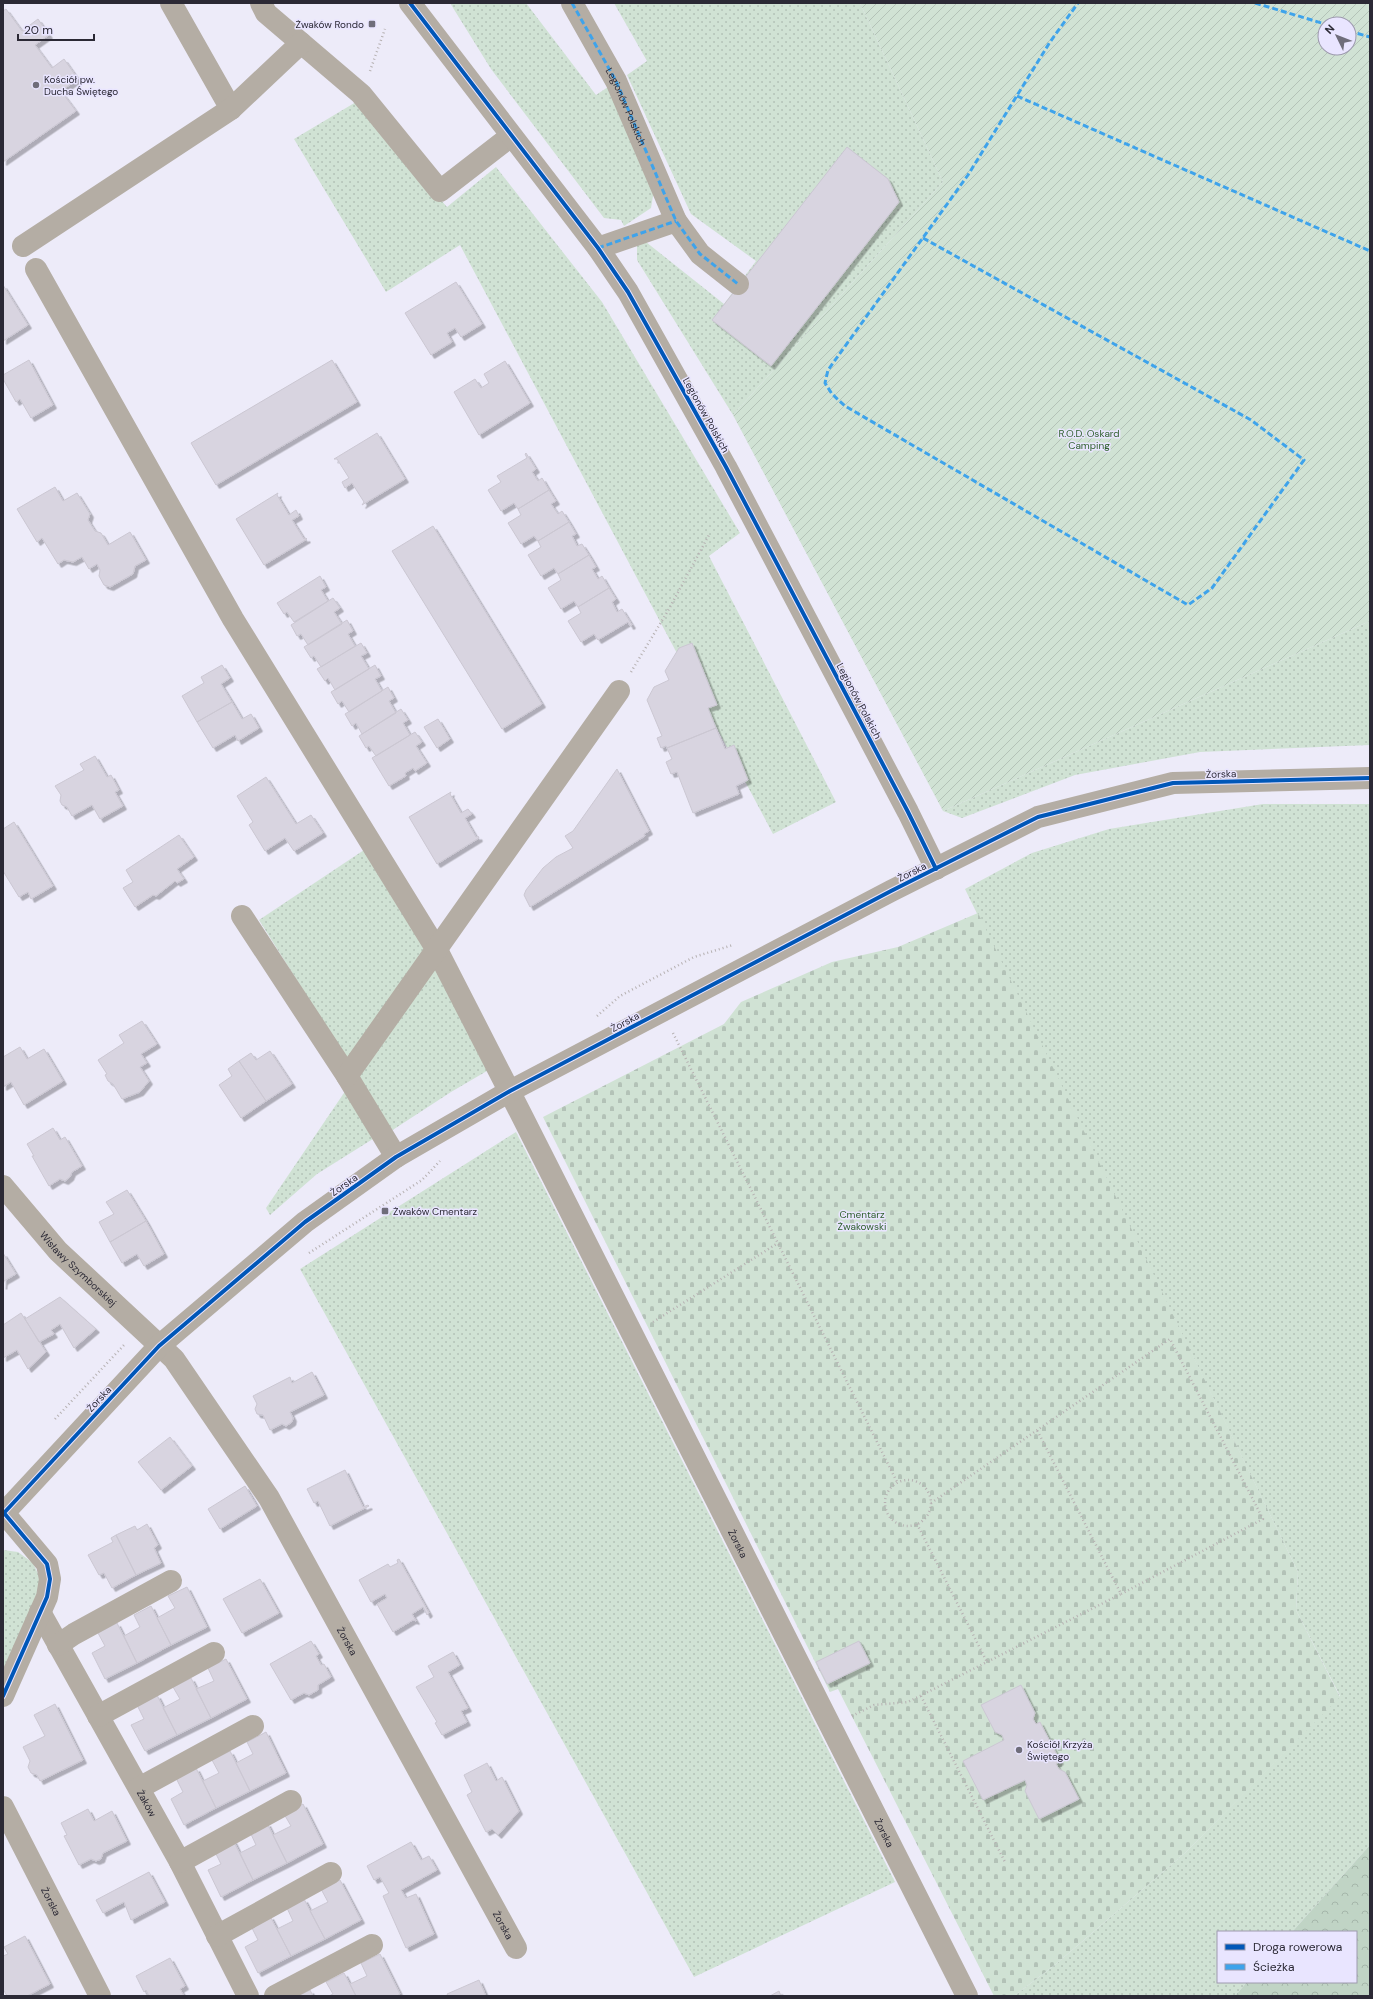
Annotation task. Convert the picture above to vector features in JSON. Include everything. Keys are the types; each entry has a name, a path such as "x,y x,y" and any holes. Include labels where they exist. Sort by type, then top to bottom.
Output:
{"street":[{"path":"171,3 231,109"},
{"path":"261,3 266,13 361,94 440,191 511,136"},
{"name":"Legionów Polskich","path":"410,3 598,248 628,292 722,460 908,812 936,869"},
{"name":"Legionów Polskich","path":"572,3 616,81 676,221 700,254 738,284"},
{"path":"23,246 231,109 301,43"},
{"path":"598,248 676,221"},
{"name":"Żorska","path":"36,269 233,619 437,950 967,1996"},
{"path":"347,1076 619,691"},
{"name":"Żorska","path":"3,1696 47,1597 50,1579 47,1564 3,1514 160,1346 305,1222 396,1157 510,1092 1038,817 1173,783 1370,778"},
{"path":"242,916 347,1076 396,1157"},
{"name":"Wisławy Szymborskiej","path":"3,1186 58,1251 160,1346"},
{"name":"Żorska","path":"160,1346 174,1359 269,1498 516,1948"},
{"path":"58,1645 74,1634 171,1581"},
{"name":"Żaków","path":"40,1612 180,1862 248,1996"},
{"path":"98,1716 214,1653"},
{"path":"138,1788 253,1726"},
{"path":"180,1862 291,1801"},
{"name":"Żorska","path":"3,1807 100,1996"},
{"path":"217,1936 331,1873"},
{"path":"275,1996 372,1945"}],"path":[{"path":"361,94 385,30"},
{"path":"619,691 669,609 709,535"},
{"path":"670,1027 897,1482"},
{"path":"305,1255 343,1232"},
{"path":"647,1326 778,1243"},
{"path":"852,1716 874,1705 908,1702 921,1696 1121,1594 1263,1519 1170,1339 931,1503 926,1517 917,1524 905,1526 898,1524 887,1513 884,1506 884,1498 887,1491 897,1482 906,1479 921,1483 926,1488 931,1503"},
{"path":"1037,1430 1121,1594"},
{"path":"917,1524 987,1662"},
{"path":"921,1696 1005,1862"}],"green space":[{"path":"450,3 526,3 596,95 608,87 654,190 651,208 624,226 621,220 604,218 491,69"},
{"path":"614,3 860,3 943,182 733,415 637,260 637,246 646,242 724,304 756,261 691,214 627,75 647,61"},
{"name":"R.O.D. Oskard Camping","path":"860,3 1370,3 1370,621 943,811 733,415 943,182"},
{"path":"356,102 447,207 496,167 602,302 740,533 709,556 836,802 773,834 460,245 386,292 294,139"},
{"path":"1370,621 1370,745 1200,752 1075,775 962,818 943,811"},
{"path":"1263,804 1370,804 1370,1845 1293,1931 1217,1931 1217,1983 1246,1983 1235,1996 1014,1996 1056,1964 1186,1852 1340,1696 1296,1610 1298,1572 965,889 1032,853 1109,829"},
{"path":"364,850 426,950 347,1060 259,920"},
{"name":"Cmentarz Żwakowski","path":"978,913 1298,1572 1296,1610 1340,1697 1186,1852 1056,1964 1014,1996 994,1996 838,1689 830,1692 543,1117 724,1024 741,1002 832,962 898,947"},
{"path":"436,964 492,1068 451,1092 388,1133 356,1076"},
{"path":"348,1087 376,1137 317,1174 270,1215 266,1208"},
{"path":"516,1132 895,1882 694,1977 300,1269"},
{"path":"3,1550 18,1552 33,1563 40,1578 36,1604 3,1676"},
{"path":"1370,1845 1370,1996 1235,1996 1246,1983 1357,1983 1357,1931 1293,1931"}],"building":[{"name":"Kościół pw. Ducha Świętego","path":"6,9 22,31 38,19 49,35 35,45 52,68 64,59 78,79 61,91 76,111 3,162 3,11"},
{"path":"847,147 888,179 899,202 771,366 712,320"},
{"path":"456,282 482,324 461,337 455,328 447,333 452,342 431,355 405,313"},
{"path":"3,285 28,325 3,341"},
{"path":"29,360 53,405 31,418 20,399 16,402 3,379 3,375"},
{"path":"332,360 357,402 216,485 191,443"},
{"path":"505,361 530,403 479,435 454,392 475,379 481,388 489,383 484,374"},
{"path":"377,433 405,479 362,505 364,502 352,483 345,488 342,482 349,478 337,459 334,459"},
{"path":"526,453 536,469 532,472 538,481 542,478 549,490 518,509 514,503 501,511 488,490 501,482 497,476 527,458"},
{"path":"55,487 63,501 77,493 90,514 88,520 95,531 101,533 108,545 130,532 146,560 135,566 133,574 110,587 104,585 99,576 100,570 97,564 89,569 82,557 73,562 64,560 58,564 42,538 37,542 17,509"},
{"path":"549,490 556,501 551,504 558,514 562,511 569,522 538,541 534,536 521,544 508,523 521,515 518,509"},
{"path":"278,493 277,495 289,515 296,510 299,516 292,520 304,539 307,539 264,565 236,519"},
{"path":"569,522 576,534 572,536 577,546 582,544 589,555 558,574 554,568 541,576 528,555 541,547 538,541"},
{"path":"433,526 542,704 502,729 392,551"},
{"path":"589,555 596,567 592,569 598,579 602,576 609,588 578,607 574,601 561,609 548,588 561,580 558,574"},
{"path":"320,576 326,587 321,590 328,601 294,622 287,612 284,614 277,603"},
{"path":"609,588 616,599 612,602 617,612 622,609 632,625 630,626 628,622 598,640 594,634 581,642 568,621 581,613 578,607"},
{"path":"333,598 340,608 334,612 342,624 308,645 301,634 297,636 291,625"},
{"path":"347,620 353,631 348,634 355,646 321,667 314,656 311,658 304,647"},
{"path":"361,643 367,653 361,656 369,669 335,690 328,678 325,681 317,669"},
{"path":"692,643 717,705 708,708 716,728 667,748 666,746 661,748 657,738 662,736 647,700 654,687 669,680 665,671 679,648"},
{"path":"222,665 230,678 221,684 232,702 197,722 182,696 204,683 201,677"},
{"path":"375,665 381,676 375,679 382,691 349,712 342,701 338,704 331,692"},
{"path":"388,687 394,698 389,701 396,713 362,734 356,723 352,726 345,714"},
{"path":"232,702 242,719 251,714 259,728 238,741 235,735 213,748 197,722"},
{"path":"401,709 408,720 403,723 410,735 376,756 369,746 366,748 359,736"},
{"path":"438,719 450,739 437,748 424,727"},
{"path":"716,728 725,749 734,745 748,780 736,786 739,794 693,813 677,772 671,774 666,762 672,759 667,748"},
{"path":"415,732 422,742 416,746 427,763 415,771 413,768 405,773 406,776 389,786 372,758"},
{"path":"95,756 107,777 111,775 119,790 115,792 123,806 100,819 92,805 72,816 67,807 62,805 60,801 61,795 55,786 84,770 80,764"},
{"path":"617,769 649,831 644,834 645,836 530,907 524,895 526,890 543,868 556,857 573,848 565,836 573,831"},
{"path":"266,777 296,824 311,815 323,833 294,851 285,838 265,851 249,825 253,822 237,796"},
{"path":"451,792 450,794 461,813 468,809 472,814 465,818 476,837 478,836 479,838 437,864 409,817"},
{"path":"14,822 53,886 31,899 28,892 19,897 3,871 3,829"},
{"path":"179,835 194,857 177,869 184,879 177,883 175,881 156,896 153,895 135,907 123,888 133,882 126,870"},
{"path":"142,1021 157,1044 141,1054 147,1063 140,1067 149,1081 140,1092 122,1099 113,1084 108,1081 105,1075 107,1074 98,1060 124,1043 119,1035"},
{"path":"20,1047 27,1059 44,1049 63,1081 24,1105 11,1082 3,1087 3,1057"},
{"path":"270,1051 292,1084 266,1101 239,1061 251,1053 256,1060"},
{"path":"239,1061 266,1101 241,1118 219,1085 232,1076 228,1069"},
{"path":"53,1128 60,1140 65,1137 82,1166 72,1172 70,1177 65,1181 60,1179 49,1186 27,1144"},
{"path":"127,1190 146,1221 110,1242 99,1222 114,1214 106,1202"},
{"path":"146,1221 164,1254 144,1266 137,1254 122,1263 110,1242"},
{"path":"3,1253 16,1274 4,1281 3,1286"},
{"path":"60,1297 96,1329 74,1348 60,1324 51,1330 54,1334 39,1342 25,1319"},
{"path":"21,1313 46,1352 28,1369 17,1350 3,1358 3,1325"},
{"path":"312,1372 324,1395 290,1412 293,1418 292,1422 286,1426 282,1424 270,1430 263,1415 257,1414 255,1409 257,1404 253,1396 290,1377 292,1383"},
{"path":"170,1437 192,1466 161,1490 138,1462"},
{"path":"345,1470 363,1507 369,1506 330,1526 318,1501 314,1503 307,1489"},
{"path":"245,1486 257,1506 220,1529 208,1509"},
{"path":"147,1524 158,1545 154,1548 161,1563 136,1575 116,1535 135,1526 137,1530"},
{"path":"116,1535 136,1575 112,1588 104,1573 99,1575 88,1555 113,1542 111,1538"},
{"path":"399,1559 429,1613 427,1615 423,1607 412,1614 416,1621 413,1620 393,1632 377,1604 387,1598 385,1594 371,1602 359,1580 388,1564 390,1567 398,1563 397,1560"},
{"path":"260,1579 279,1613 242,1633 223,1599"},
{"path":"187,1587 207,1627 171,1645 157,1618 175,1608 168,1596"},
{"path":"151,1606 171,1645 137,1663 124,1636 140,1627 134,1615"},
{"path":"117,1623 137,1663 105,1679 92,1653 105,1646 98,1633"},
{"path":"311,1641 319,1654 316,1656 321,1665 324,1664 331,1677 318,1685 318,1690 309,1695 304,1693 291,1700 270,1664"},
{"path":"859,1641 870,1663 827,1684 816,1662"},
{"path":"453,1652 460,1665 448,1672 468,1708 461,1711 467,1722 442,1735 435,1723 437,1722 416,1687 434,1677 428,1666"},
{"path":"226,1659 247,1699 211,1718 196,1689 214,1681 208,1668"},
{"path":"191,1678 211,1718 177,1735 163,1708 180,1699 173,1687"},
{"name":"Kościół Krzyża Świętego","path":"1021,1685 1035,1713 1033,1719 1036,1724 1040,1722 1060,1761 1056,1764 1059,1769 1065,1772 1079,1799 1039,1819 1025,1791 1027,1785 1025,1780 983,1800 963,1761 1004,1740 1002,1735 995,1732 981,1705"},
{"path":"157,1695 177,1735 145,1751 131,1725 144,1719 137,1705"},
{"path":"55,1704 83,1760 40,1781 37,1775 31,1773 28,1767 30,1761 23,1747 45,1736 34,1715"},
{"path":"266,1732 286,1773 250,1791 236,1763 253,1754 247,1742"},
{"path":"230,1751 250,1791 216,1808 203,1781 219,1773 212,1760"},
{"path":"487,1763 496,1781 502,1777 519,1811 498,1835 492,1829 486,1832 467,1795 472,1792 464,1775"},
{"path":"196,1768 216,1808 184,1825 171,1799 183,1792 176,1778"},
{"path":"303,1804 323,1844 287,1863 273,1835 291,1826 284,1814"},
{"path":"88,1809 94,1821 112,1811 127,1841 103,1853 101,1859 96,1861 91,1859 79,1865 64,1836 67,1835 61,1823"},
{"path":"267,1823 287,1863 253,1880 240,1853 256,1845 250,1832"},
{"path":"233,1840 253,1880 221,1897 208,1870 221,1864 214,1850"},
{"path":"411,1842 421,1860 429,1856 437,1870 401,1890 406,1898 416,1894 434,1934 406,1948 383,1896 389,1893 380,1877 374,1880 367,1866"},
{"path":"149,1872 165,1902 131,1920 124,1902 103,1913 96,1900"},
{"path":"340,1880 361,1920 325,1939 310,1911 328,1902 321,1889"},
{"path":"304,1899 325,1939 291,1956 277,1929 293,1921 287,1908"},
{"path":"270,1916 291,1956 258,1973 245,1947 258,1940 251,1926"},
{"path":"25,1936 50,1984 27,1996 7,1996 3,1989 3,1956 8,1954 4,1947"},
{"path":"380,1954 400,1994 397,1996 356,1996 350,1984 367,1976 361,1963"},
{"path":"170,1958 185,1986 180,1989 184,1996 149,1996 146,1990 144,1992 136,1976"},
{"path":"344,1973 356,1996 329,1996 333,1994 326,1982"},
{"path":"479,1980 486,1996 448,1996 447,1994"},
{"path":"310,1990 313,1996 298,1996"},
{"path":"779,1991 781,1996 770,1996"}],"marked path":[{"path":"572,3 616,81 676,221 700,254 738,284"},
{"path":"923,238 1251,420 1304,460 1212,588 1188,605 845,406 832,394 825,383 828,370 968,175 1050,42 1078,3"},
{"path":"1255,3 1317,22"},
{"path":"1357,33 1370,37"},
{"path":"1017,96 1370,251"},
{"path":"598,248 676,221"}],"cycle path":[{"path":"410,3 598,248 628,292 726,467 908,812 936,869"},
{"path":"3,1514 159,1346 305,1222 396,1157 510,1091 891,891 1038,817 1173,783 1370,778"},
{"path":"3,1696 47,1597 50,1579 47,1564 4,1513"}],"place":[{"name":"Żwaków Rondo","path":"372,24"},
{"name":"Kościół pw. Ducha Świętego","path":"36,85"},
{"name":"Żwaków Cmentarz","path":"385,1211"},
{"name":"Kościół Krzyża Świętego","path":"1019,1750"}]}
